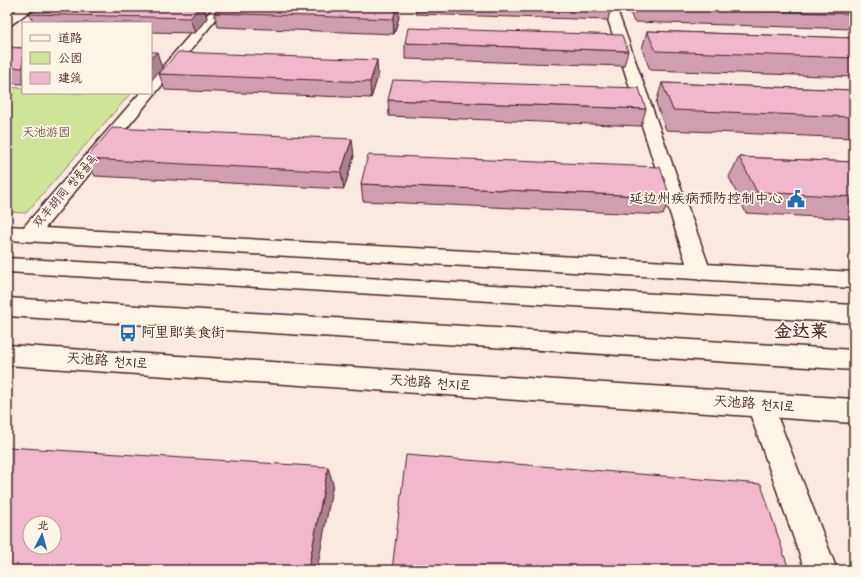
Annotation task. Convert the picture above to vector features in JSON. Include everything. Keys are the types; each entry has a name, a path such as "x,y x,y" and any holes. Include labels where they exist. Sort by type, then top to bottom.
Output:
{"street":[{"path":"7,22 29,7"},
{"path":"152,88 220,7"},
{"path":"610,7 700,272"},
{"name":"双丰胡同 쌍풍골목","path":"29,234 147,94"},
{"path":"7,233 854,280"},
{"path":"7,265 854,314"},
{"path":"7,307 854,360"},
{"name":"天池路 천지로","path":"7,355 854,411"},
{"path":"760,405 821,570"}],"green space":[{"name":"天池游园","path":"7,87 22,88 22,94 130,94 26,213 7,212"}],"building":[{"path":"39,7 200,7 190,18 29,14"},
{"path":"219,7 397,7 393,19 214,13"},
{"path":"637,7 854,7 854,14"},
{"path":"408,28 622,35 628,51 405,43"},
{"path":"647,31 854,38 854,58 656,51"},
{"path":"7,47 22,48 22,68 7,67"},
{"path":"152,52 157,52 152,57"},
{"path":"178,52 377,60 370,82 159,74"},
{"path":"393,80 639,88 646,109 388,100"},
{"path":"662,83 854,90 854,117 673,110"},
{"path":"112,128 352,139 341,172 86,159"},
{"path":"368,155 660,167 670,197 361,184"},
{"path":"739,157 854,162 854,197 757,192"},
{"path":"7,447 328,467 308,570 7,570"},
{"path":"406,455 761,484 789,570 392,570"}],"place":[{"name":"延边州疾病预防控制中心","path":"796,199"},
{"name":"阿里郎美食街","path":"128,333"}],"district":[{"name":"金达莱","path":"801,331"}]}
